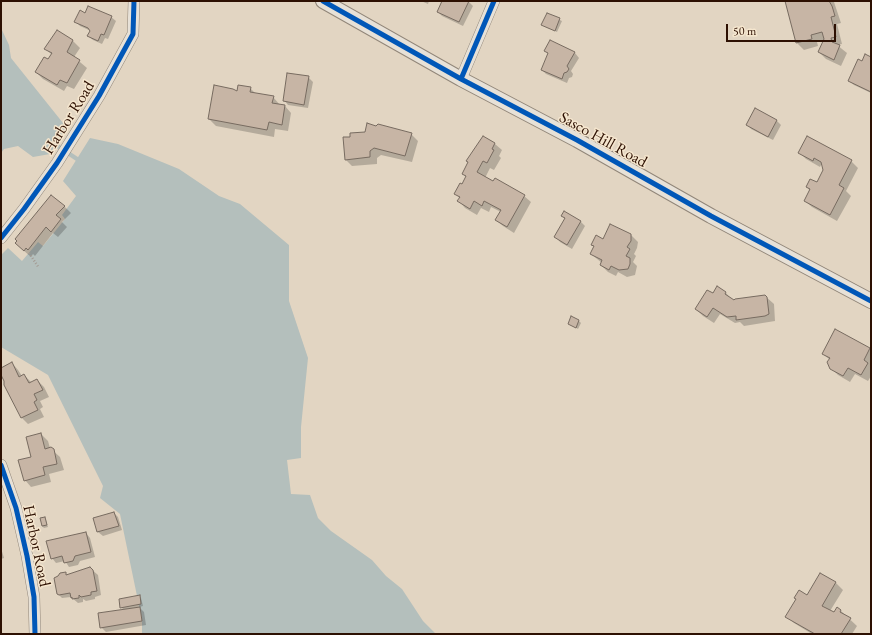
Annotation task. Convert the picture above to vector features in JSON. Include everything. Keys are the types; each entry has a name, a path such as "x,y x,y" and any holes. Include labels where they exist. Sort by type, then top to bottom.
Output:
{"street":[{"name":"Harbor Road","path":"1,238 24,209 57,162 99,96 133,34 134,1"},
{"name":"Sasco Hill Road","path":"324,1 461,79 577,140 711,216 871,301"},
{"path":"461,79 494,1"},
{"name":"Harbor Road","path":"1,465 16,508 27,556 34,597 35,634"}],"path":[{"path":"29,252 39,268"}],"shaded area":[{"path":"1,28 9,45 11,58 67,128 50,154 33,157 18,146 4,149 1,153"},
{"path":"90,138 118,144 179,169 219,196 240,204 289,245 289,301 308,358 301,427 301,458 287,460 291,494 310,495 318,518 331,531 372,560 386,576 402,589 423,621 436,634 142,634 142,620 120,514 100,498 103,486 48,375 1,347 1,255 8,248 22,261 38,242 43,246 65,219 62,215 76,196 63,181"}],"building":[{"path":"442,1 469,1 459,22 437,12"},
{"path":"785,1 829,1 835,16 831,17 836,37 831,38 832,42 840,45 834,60 818,52 824,39 822,32 811,35 812,39 796,43"},
{"path":"88,6 112,16 104,35 101,34 98,41 87,36 90,31 88,28 74,22 80,10 85,13"},
{"path":"547,13 560,18 555,31 541,25"},
{"path":"57,30 73,40 67,52 80,60 67,83 60,80 57,85 35,72 44,57 48,59 52,53 44,49"},
{"path":"550,40 575,52 567,66 569,69 564,73 562,79 541,70 548,53 544,51"},
{"path":"865,54 871,57 871,92 848,81 858,59 862,61"},
{"path":"287,73 309,76 304,105 283,101"},
{"path":"214,85 237,91 238,85 251,87 250,92 274,96 272,103 285,105 282,125 269,122 267,130 208,119"},
{"path":"755,108 777,120 768,137 746,125"},
{"path":"367,123 376,126 378,124 412,133 405,156 374,148 370,151 370,157 345,160 343,137 350,137 350,133 365,132"},
{"path":"483,136 495,143 492,149 494,150 487,163 483,161 477,172 493,181 495,178 525,195 507,227 495,220 501,210 484,201 482,206 474,201 470,209 457,201 460,197 454,194 466,176 462,174 468,162 466,161"},
{"path":"807,136 852,160 839,185 844,188 830,215 804,201 810,189 806,187 810,179 817,182 823,170 821,162 814,158 813,161 798,153"},
{"path":"51,195 65,206 56,215 61,219 51,232 46,227 28,250 26,248 24,251 15,243 17,241 15,239"},
{"path":"564,211 581,221 567,245 554,237 565,218 561,216"},
{"path":"610,224 631,234 631,241 627,247 630,249 626,256 630,258 628,269 619,270 611,266 609,270 600,265 602,260 590,254 594,246 591,245 596,235 603,239"},
{"path":"717,286 734,300 765,295 767,297 769,314 765,316 736,320 736,316 727,317 713,308 707,317 695,309 707,290 713,293"},
{"path":"571,316 579,320 576,328 568,324"},
{"path":"835,329 870,348 864,360 868,363 861,375 848,368 843,376 830,369 827,362 830,358 822,354"},
{"path":"12,362 19,377 24,374 29,383 37,379 43,390 34,394 37,400 34,402 38,410 21,418 4,385 1,375 1,368"},
{"path":"41,433 45,449 51,447 54,449 57,464 43,467 45,475 24,481 18,460 31,457 26,437"},
{"path":"114,512 119,526 97,532 93,518"},
{"path":"45,517 47,525 42,526 40,518"},
{"path":"86,532 91,552 75,556 73,561 64,563 62,556 51,559 46,541"},
{"path":"90,567 93,570 97,591 91,592 91,595 81,597 79,595 79,598 72,599 70,593 57,594 54,578 60,573 66,572 66,575"},
{"path":"820,573 836,582 822,606 834,612 837,607 841,610 840,612 851,618 841,634 815,634 785,617 796,599 794,598 799,590 807,595"},
{"path":"140,595 141,604 120,608 119,599"},
{"path":"140,607 142,621 100,628 98,613"}],"waterway":[{"path":"56,145 77,159"}],"cycle path":[{"path":"1,238 57,163 99,96 133,34 134,1"},
{"path":"323,1 461,79 577,140 711,216 871,301"},
{"path":"461,79 494,1"},
{"path":"1,465 16,508 27,556 34,597 35,634"}]}
